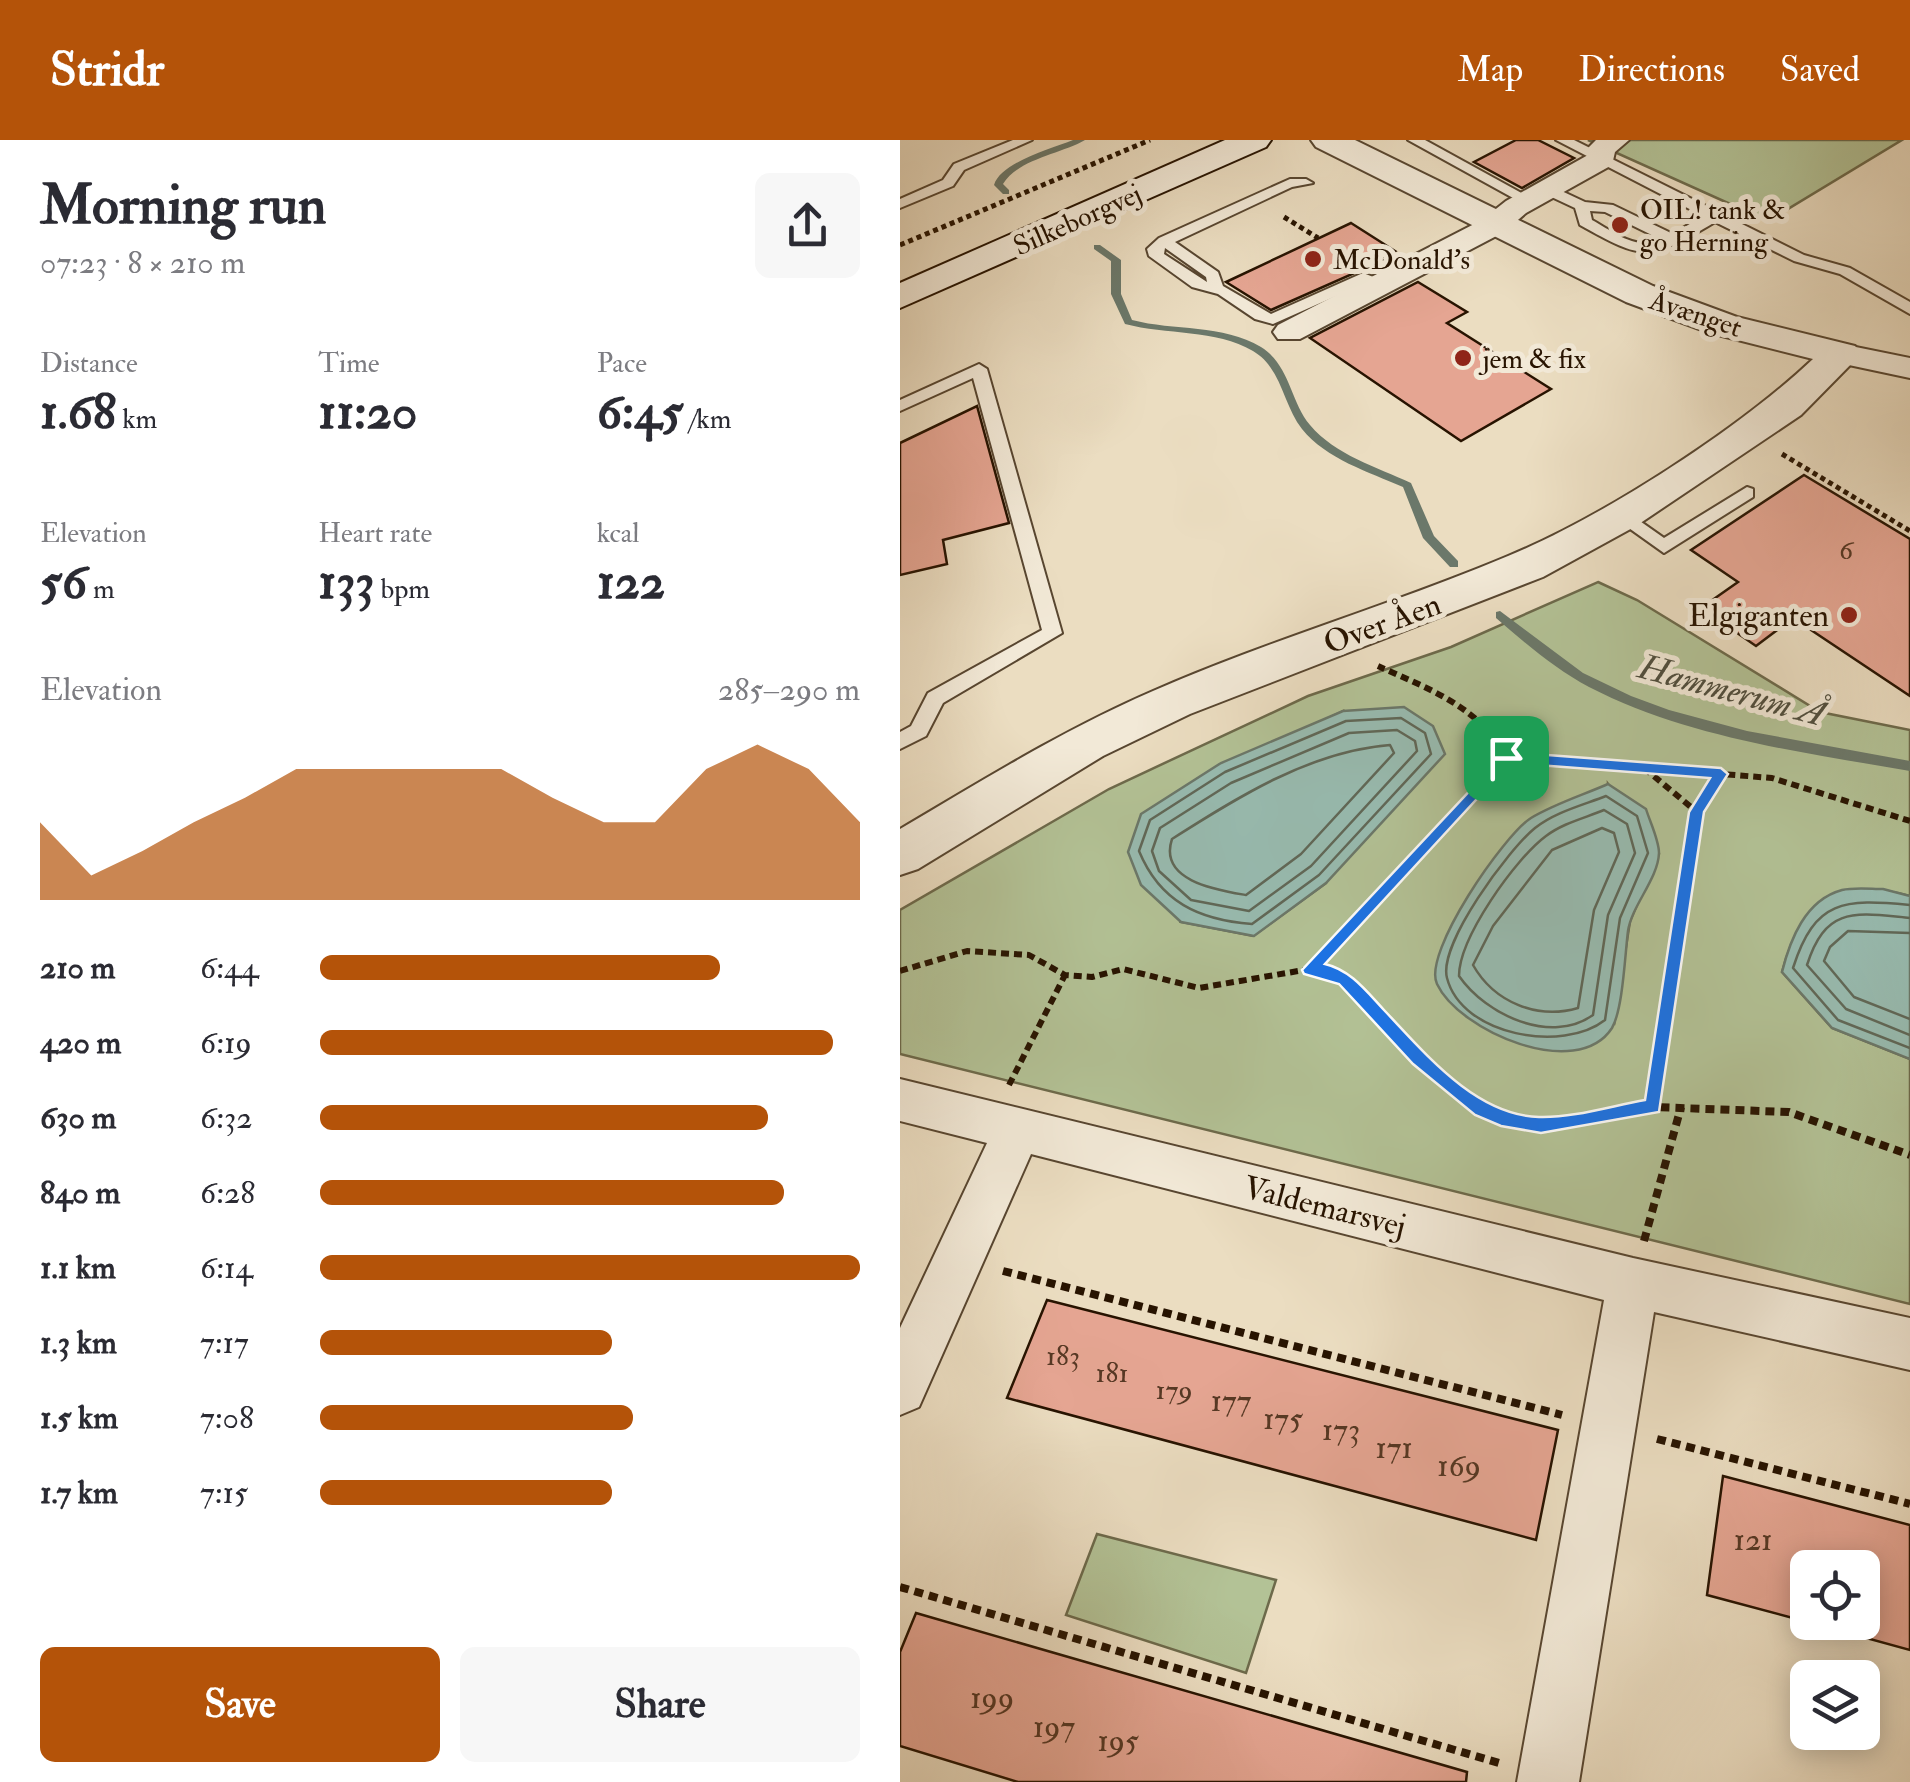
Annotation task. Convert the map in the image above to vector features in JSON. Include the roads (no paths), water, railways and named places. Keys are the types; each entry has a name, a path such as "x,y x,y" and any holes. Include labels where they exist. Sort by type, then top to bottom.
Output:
{"street":[{"name":"Silkeborgvej","path":"900,262 1183,140"},
{"name":"Silkeborgvej","path":"900,298 1254,140"},
{"name":"Åvænget","path":"1328,140 1493,226 1692,315 1910,368"},
{"path":"1289,332 1493,226 1608,150"},
{"name":"Over Åen","path":"900,854 1086,742 1270,662 1438,604 1528,566 1621,516 1787,406 1841,354"},
{"name":"Valdemarsvej","path":"900,1100 1633,1283 1910,1344"},
{"path":"900,1388 958,1260 1003,1126"},
{"path":"1548,1780 1633,1283"}],"lane":[{"path":"900,204 948,184 958,167 1025,140"},
{"path":"1415,140 1539,195 1608,208 1674,240"},
{"path":"1563,140 1608,150 1715,215 1798,258 1846,272 1910,309"},
{"path":"1306,182 1290,183 1164,242 1213,275 1216,289 1260,316 1273,319 1363,278 1384,286"},
{"path":"1582,206 1586,222 1642,251 1654,252 1715,215"},
{"path":"900,406 979,368 1052,633 935,698 919,731 900,742"},
{"path":"1621,516 1664,547 1748,493"}],"water":[{"path":"1404,707 1433,726 1445,754 1326,883 1254,936 1181,922 1141,885 1128,852 1141,814 1221,763 1343,711"},
{"path":"1608,784 1646,809 1659,853 1658,863 1630,921 1616,1019 1595,1044 1573,1051 1520,1044 1493,1033 1449,1002 1437,984 1442,947 1468,896 1519,829 1540,813"},
{"path":"1883,889 1910,896 1910,1059 1832,1028 1782,972 1801,923 1818,903 1842,890"}],"waterway":[{"name":"Hammerum Å","path":"1006,192 998,185 1000,178 1019,165 1081,140"},
{"name":"Hammerum Å","path":"1097,247 1116,260 1116,294 1128,322 1227,337 1267,356 1306,427 1340,454 1407,485 1429,538 1454,564"},
{"name":"Hammerum Å","path":"1500,615 1579,676 1665,714 1747,736 1910,766"}],"place":[{"name":"OIL! tank & go Herning","path":"1620,225"},
{"name":"McDonald's","path":"1313,259"},
{"name":"jem & fix","path":"1463,358"},
{"name":"Elgiganten","path":"1849,615"}]}
